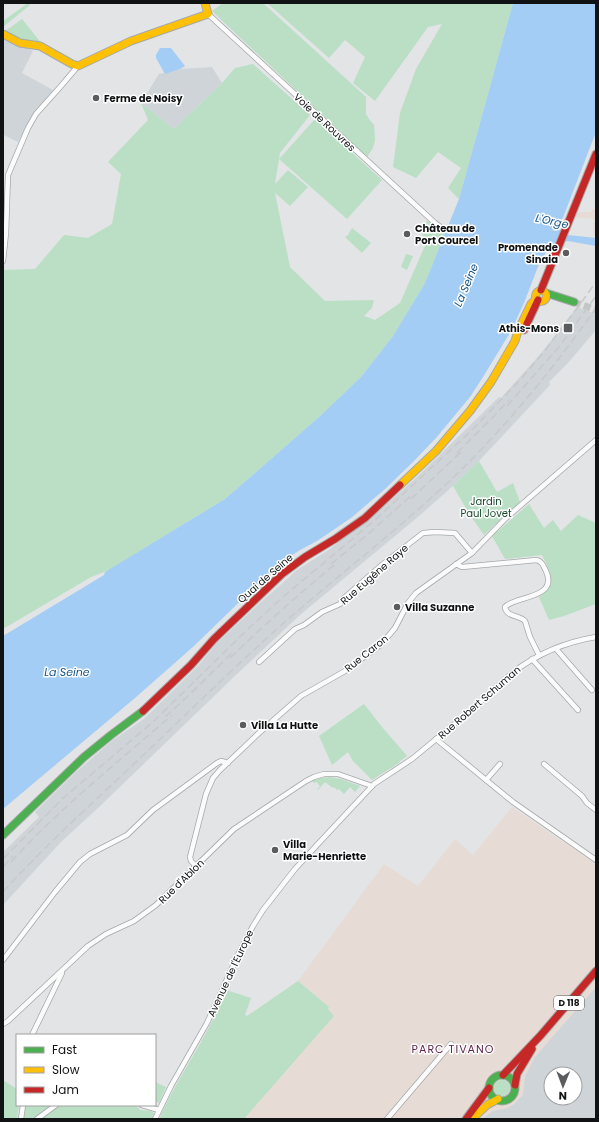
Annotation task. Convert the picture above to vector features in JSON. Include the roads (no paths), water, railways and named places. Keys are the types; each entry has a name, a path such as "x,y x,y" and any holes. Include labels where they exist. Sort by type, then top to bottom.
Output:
{"main road":[{"path":"3,34 20,42 40,46 78,66 137,39 208,14 204,3"},
{"name":"Quai de Seine","path":"3,835 84,757 137,717 154,702 191,665 214,638 282,574 305,557 335,539 365,518 436,451 470,411 495,376 515,341 523,332 537,299 536,293 538,291 543,292 544,280 596,154"},
{"path":"543,292 574,302"},
{"name":"D 118","path":"503,1075 541,1035 596,972"},
{"name":"D 118","path":"515,1085 517,1074 541,1035"},
{"path":"499,1075 511,1078 515,1085 515,1090 512,1097 504,1100 498,1099 492,1095 490,1088 493,1079 499,1075"},
{"path":"466,1119 490,1088"},
{"path":"472,1119 483,1107 498,1099"}],"street":[{"name":"Voie de Rouvres","path":"208,14 435,223 444,229"},
{"path":"3,261 6,233 8,175 28,128 36,114 78,66"},
{"name":"Rue Caron","path":"196,866 191,861 190,857 206,794 213,778 220,770 301,696 345,671 379,646 395,628 415,593 472,553 506,518 596,440"},
{"name":"Rue Eugène Raye","path":"259,662 295,629 304,626 322,612 340,604 343,599 383,564 423,533 456,533 472,553"},
{"path":"456,564 462,567 536,560 542,563 548,576 545,588 528,598 508,604 505,608 508,613 523,618 539,655"},
{"name":"Rue Robert Schuman","path":"372,786 412,759 469,712 512,672 539,655 574,641 596,637"},
{"path":"556,648 592,690"},
{"path":"532,659 578,710"},
{"path":"436,739 513,802 596,860"},
{"path":"3,960 80,862 90,854 127,835 153,810 217,763 222,761 228,763"},
{"path":"486,780 500,764"},
{"path":"544,764 582,796 587,803 596,810"},
{"name":"Rue d'Ablon","path":"3,1024 98,938 134,921 156,904 234,829 314,777 324,774 336,774 372,786"},
{"name":"Avenue de l'Europe","path":"155,1119 171,1086 207,1023 239,953 263,910 301,862 372,786"},
{"path":"32,1034 38,1020 59,981 62,971"},
{"path":"387,1119 452,1044"},
{"path":"21,1119 23,1106"},
{"path":"37,1119 55,1106"},
{"path":"145,1106 159,1110"}],"water":[{"name":"La Seine","path":"513,3 596,3 596,132 559,229 568,235 596,238 596,246 568,241 553,245 548,249 539,264 511,331 470,397 436,438 385,489 351,518 285,560 268,574 194,646 135,698 3,809 3,636 225,499 319,417 361,377 393,336 425,283 459,199"},
{"path":"160,48 171,48 185,66 165,74 156,58"}],"tunnel":[{"path":"574,302 596,310"}],"railway":[{"path":"3,859 61,800 153,722 248,629 283,597 375,520 473,429 520,380 543,353 596,282"},
{"path":"507,406 559,347 596,296"},
{"path":"3,892 52,841 254,650 294,614 419,509 459,472 478,453 531,393 596,308"},
{"path":"457,453 509,400"},
{"path":"411,499 463,450"},
{"path":"331,564 368,534 413,494"},
{"path":"230,658 256,633 338,562"},
{"path":"165,717 233,652"},
{"path":"11,862 69,804 172,715"},
{"path":"3,867 13,856"}],"place":[{"name":"Ferme de Noisy","path":"96,98"},
{"name":"Château de Port Courcel","path":"407,234"},
{"name":"Promenade Sinaia","path":"566,253"},
{"name":"Athis-Mons","path":"568,328"},
{"name":"Villa Suzanne","path":"397,607"},
{"name":"Villa La Hutte","path":"243,725"},
{"name":"Villa Marie-Henriette","path":"275,850"}],"district":[{"name":"PARC TIVANO","path":"453,1049"}],"water label":[{"name":"L'Orge","path":"552,221"}],"park label":[{"name":"Jardin Paul Jovet","path":"486,506"}]}
